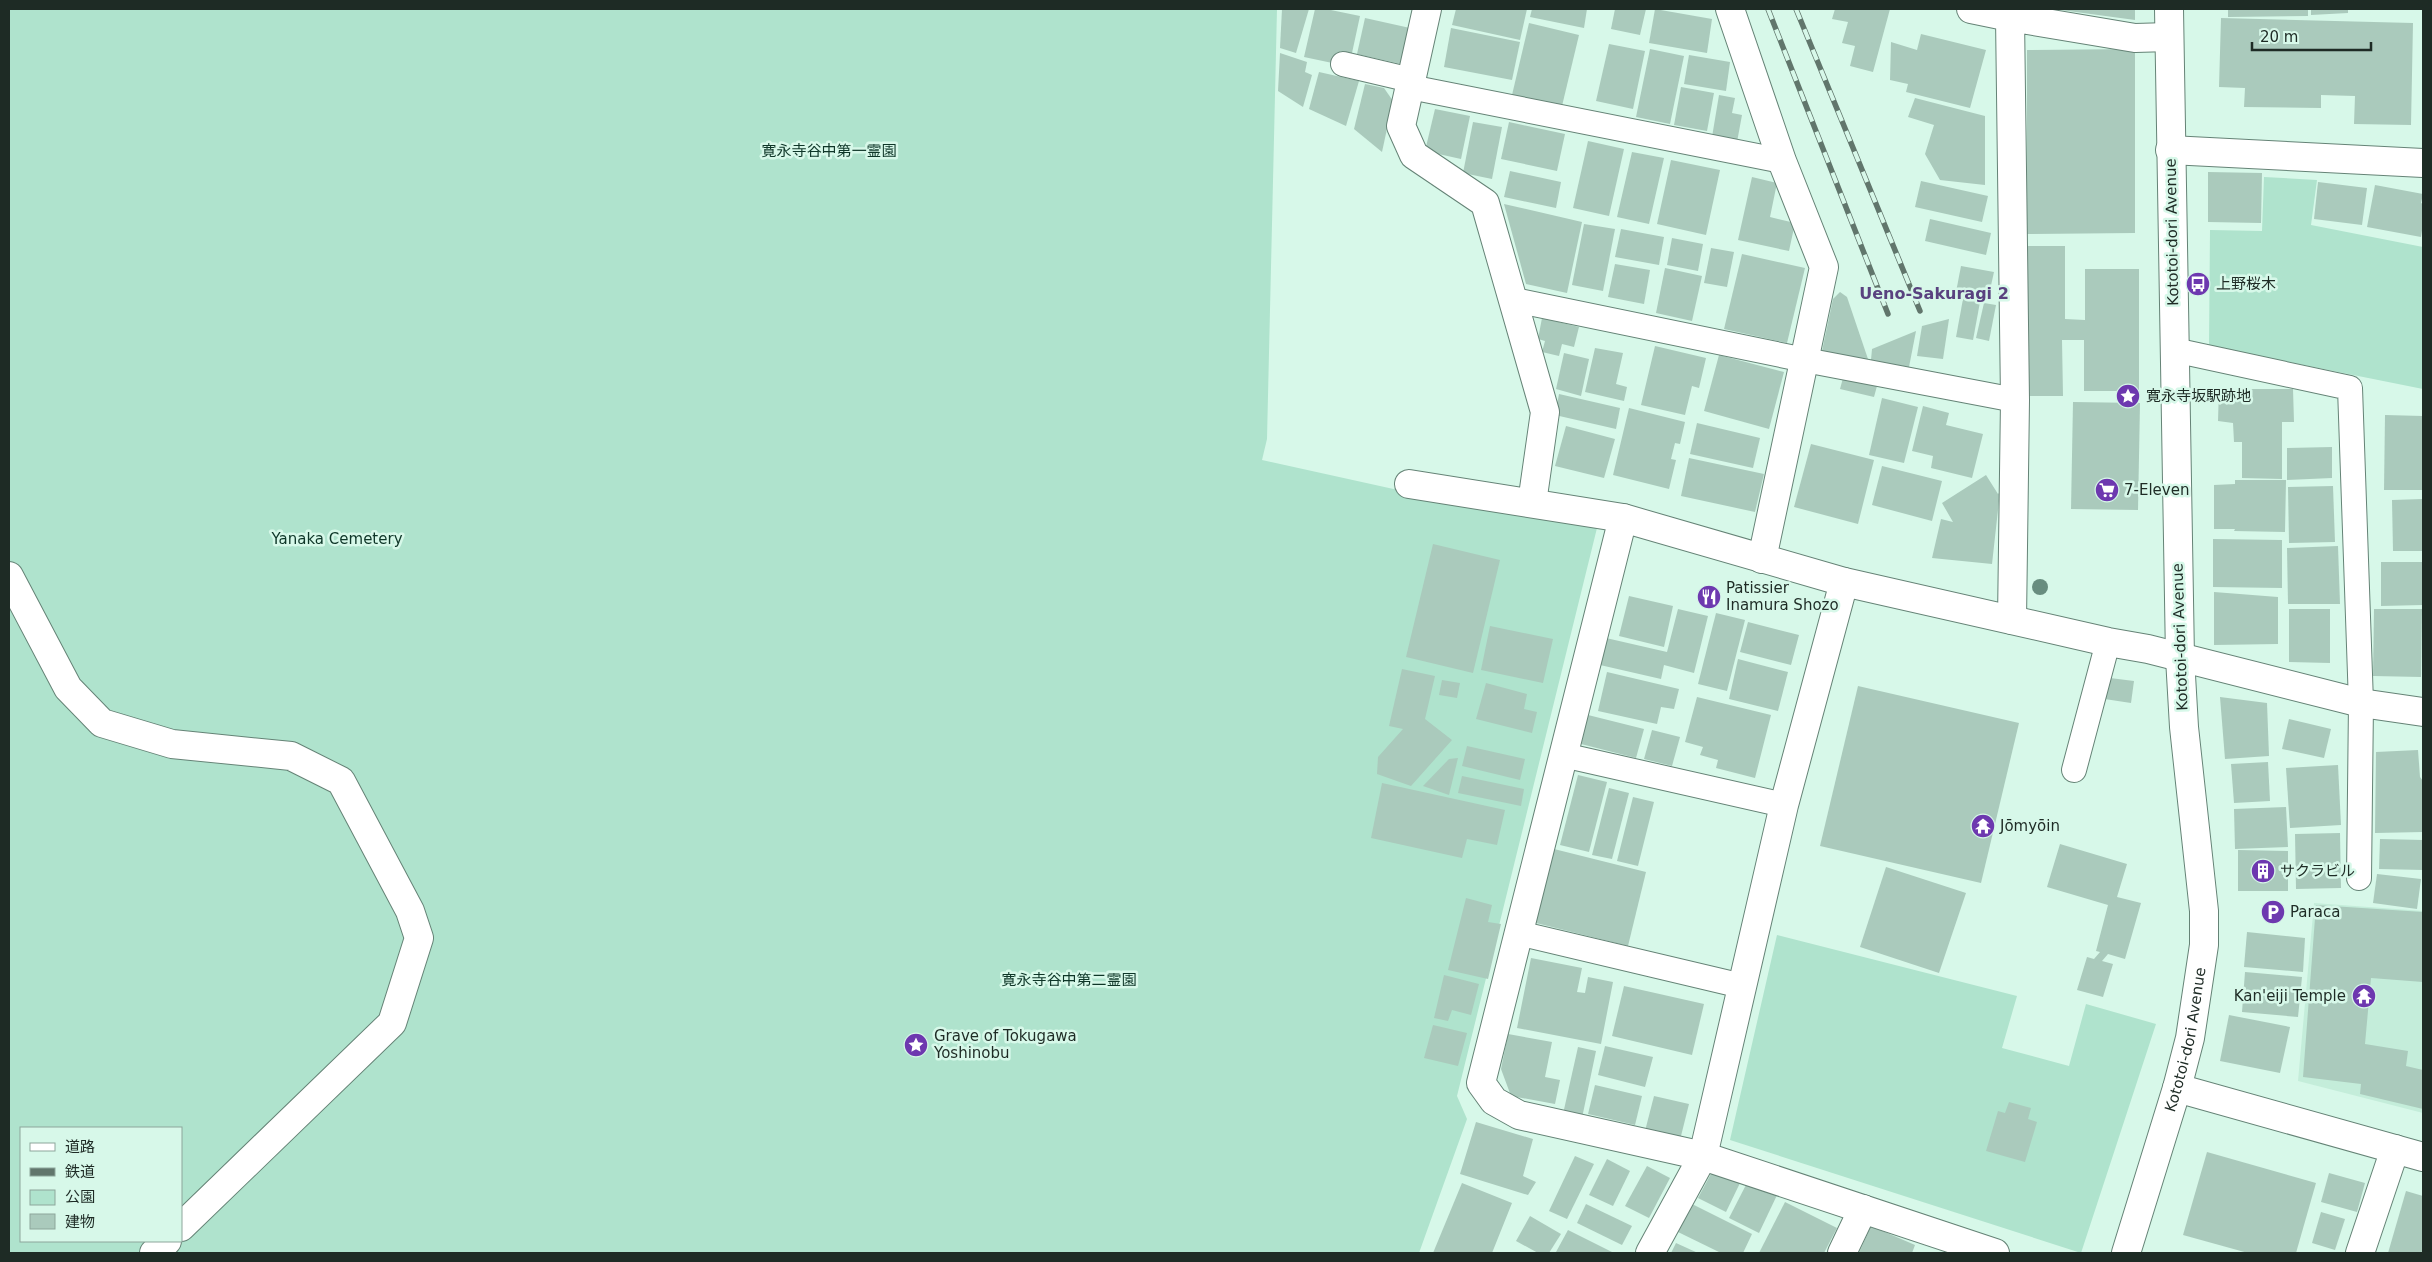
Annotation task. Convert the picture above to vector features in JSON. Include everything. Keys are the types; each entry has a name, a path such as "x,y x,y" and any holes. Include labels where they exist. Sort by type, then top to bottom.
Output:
{"street":[{"path":"1427,9 1401,126 1414,155 1485,203 1545,412 1532,503"},
{"path":"1730,9 1782,161 1824,267 1762,559"},
{"path":"1971,9 2135,38 2169,37"},
{"name":"Kototoi-dori Avenue","path":"2126,1253 2177,1088 2192,1029 2204,945 2204,911 2184,727 2180,658 2169,9"},
{"path":"2010,17 2015,400 2012,620"},
{"path":"2170,150 2423,163"},
{"path":"1409,484 1623,518 1844,582 2108,642 2148,649 2361,703 2423,712"},
{"path":"1623,518 1481,1083 1494,1101 1519,1115 1703,1156 1995,1253"},
{"path":"9,576 68,688 102,723 172,744 290,756 341,781 410,910 418,938 392,1023 182,1226"},
{"path":"1650,1253 1703,1156 1784,805 1844,582"},
{"path":"2177,1088 2423,1157"},
{"path":"2360,1253 2395,1149"},
{"path":"1842,1253 1863,1209"},
{"path":"154,1253 166,1242"}],"lane":[{"path":"1343,64 1410,83 1782,161"},
{"path":"1514,300 1805,360 2015,400"},
{"path":"2174,350 2350,388 2361,703 2359,878"},
{"path":"2074,770 2108,642"},
{"path":"1563,755 1784,805"},
{"path":"1518,933 1742,986"}],"shaded area":[{"name":"Kan'eiji Temple","path":"2314,903 2423,911 2423,1113 2298,1081"}],"green space":[{"name":"Yanaka Cemetery","path":"9,9 1277,9 1267,439 1262,460 1398,490 1597,528 1457,1096 1467,1119 1419,1253 9,1253"},
{"path":"2264,177 2317,180 2311,225 2423,247 2423,389 2209,346 2210,230 2262,231"},
{"path":"1777,935 2017,996 2002,1048 2069,1066 2086,1004 2156,1024 2081,1253 1730,1140"}],"building":[{"path":"1282,9 1309,9 1296,53 1280,48"},
{"path":"1315,9 1326,9 1360,16 1352,53 1340,51 1337,64 1304,57"},
{"path":"1456,9 1527,9 1520,40 1452,25"},
{"path":"1532,9 1587,9 1584,28 1530,17"},
{"path":"1615,9 1646,9 1640,35 1611,29"},
{"path":"1655,9 1712,19 1707,53 1649,43"},
{"path":"1835,9 1890,9 1873,72 1850,66 1855,46 1842,43 1848,22 1832,19"},
{"path":"2135,9 2135,20 2061,10"},
{"path":"2228,9 2308,9 2308,16 2228,17"},
{"path":"2311,9 2348,9 2348,13 2311,15"},
{"path":"1365,18 1410,28 1401,64 1357,54"},
{"path":"2221,18 2413,23 2411,125 2354,124 2355,96 2321,95 2321,108 2244,107 2245,88 2219,87"},
{"path":"1529,23 1579,35 1562,106 1512,95"},
{"path":"1451,28 1520,42 1512,80 1444,67"},
{"path":"1921,34 1986,50 1970,108 1906,92 1908,84 1890,80 1891,42 1917,50"},
{"path":"1609,44 1645,51 1633,109 1596,101"},
{"path":"1650,49 1684,56 1670,124 1636,117"},
{"path":"2135,49 2135,233 2027,234 2027,50"},
{"path":"1280,53 1307,62 1305,72 1312,75 1303,107 1278,91"},
{"path":"1689,55 1730,62 1726,91 1684,84"},
{"path":"1319,72 1359,81 1346,126 1309,109"},
{"path":"1365,84 1384,88 1393,101 1382,152 1354,129"},
{"path":"1681,87 1714,93 1707,131 1674,125"},
{"path":"1719,95 1735,98 1732,113 1742,115 1737,142 1712,137"},
{"path":"1915,98 1985,116 1985,185 1940,180 1925,154 1934,125 1908,117"},
{"path":"1435,109 1470,116 1461,159 1425,151"},
{"path":"1473,122 1502,127 1492,179 1463,173"},
{"path":"1509,122 1565,134 1557,171 1501,159"},
{"path":"1588,141 1624,149 1609,216 1573,208"},
{"path":"1632,152 1664,158 1649,224 1617,217"},
{"path":"1671,160 1720,170 1706,235 1657,224"},
{"path":"1510,171 1561,182 1556,208 1504,197"},
{"path":"2208,172 2262,173 2261,223 2208,222"},
{"path":"1752,177 1777,183 1770,217 1795,223 1789,251 1738,240"},
{"path":"1921,181 1988,196 1982,222 1915,207"},
{"path":"2318,182 2367,188 2362,225 2314,219"},
{"path":"2375,185 2423,194 2421,203 2423,204 2423,224 2421,237 2367,227"},
{"path":"1504,204 1582,222 1567,293 1526,284"},
{"path":"1930,219 1991,233 1986,255 1925,241"},
{"path":"1584,224 1615,229 1603,291 1572,285"},
{"path":"1621,229 1664,237 1659,265 1615,257"},
{"path":"1672,238 1703,244 1698,271 1667,265"},
{"path":"2021,246 2065,246 2065,319 2085,320 2085,269 2139,269 2139,391 2084,391 2084,340 2062,340 2063,396 2022,396"},
{"path":"1711,248 1734,252 1727,287 1704,283"},
{"path":"1742,254 1805,268 1787,343 1724,329"},
{"path":"1615,264 1650,270 1644,304 1608,297"},
{"path":"1961,266 1994,272 1988,299 1956,292"},
{"path":"1665,268 1702,276 1692,321 1656,313"},
{"path":"1840,292 1847,297 1869,362 1822,351 1833,299"},
{"path":"1963,299 1980,302 1973,340 1956,337"},
{"path":"1984,303 1996,305 1989,341 1976,338"},
{"path":"1542,318 1579,327 1574,347 1562,344 1559,356 1542,352 1545,341 1538,339"},
{"path":"1949,319 1943,359 1917,356 1922,326"},
{"path":"1916,331 1909,367 1871,360 1872,349"},
{"path":"1655,346 1706,358 1699,388 1692,386 1685,415 1641,405"},
{"path":"1595,348 1623,353 1616,384 1627,387 1624,401 1585,392"},
{"path":"1564,353 1589,359 1581,396 1556,389"},
{"path":"1719,355 1784,372 1769,429 1704,411"},
{"path":"1843,378 1877,386 1874,397 1840,389"},
{"path":"2219,389 2293,389 2294,422 2282,422 2282,479 2242,478 2242,442 2234,442 2233,423 2218,421"},
{"path":"1559,394 1620,408 1616,429 1555,415"},
{"path":"1882,398 1918,407 1904,463 1869,455"},
{"path":"2073,402 2140,403 2138,510 2071,509"},
{"path":"1923,406 1949,413 1946,425 1983,434 1972,478 1931,468 1933,456 1912,451"},
{"path":"1629,408 1685,422 1680,444 1675,443 1671,459 1676,460 1669,489 1613,475"},
{"path":"2385,415 2423,416 2423,490 2384,490"},
{"path":"1697,423 1760,438 1753,468 1690,454"},
{"path":"1566,426 1615,439 1604,478 1555,466"},
{"path":"1811,444 1874,460 1858,524 1794,507"},
{"path":"2332,447 2332,478 2287,480 2287,448"},
{"path":"1689,458 1764,474 1755,512 1681,496"},
{"path":"1882,466 1942,481 1932,521 1872,505"},
{"path":"1986,475 1998,494 2000,492 1992,564 1932,558 1941,519 1953,522 1942,503"},
{"path":"2235,480 2286,480 2285,532 2214,529 2214,485 2235,484"},
{"path":"2333,486 2335,542 2289,543 2288,487"},
{"path":"2423,499 2423,551 2393,551 2392,500"},
{"path":"2213,539 2282,540 2282,588 2213,587"},
{"path":"1433,544 1500,560 1473,673 1406,657"},
{"path":"2338,546 2340,604 2288,604 2287,548"},
{"path":"2381,562 2423,562 2423,605 2381,606"},
{"path":"2214,592 2278,597 2278,644 2214,645"},
{"path":"1629,596 1673,606 1664,647 1619,636"},
{"path":"1678,609 1708,616 1694,673 1664,665 1661,679 1600,665 1606,638 1667,652"},
{"path":"2289,609 2330,609 2330,663 2289,662"},
{"path":"2374,609 2422,609 2421,677 2373,676"},
{"path":"1716,613 1745,620 1727,691 1698,684"},
{"path":"1748,622 1799,635 1791,665 1740,652"},
{"path":"1490,626 1553,639 1543,683 1481,670"},
{"path":"1738,659 1788,672 1778,711 1729,699"},
{"path":"1402,669 1435,676 1425,719 1452,740 1411,786 1377,774 1378,757 1403,729 1389,726"},
{"path":"1607,672 1679,689 1674,709 1661,707 1657,724 1598,711"},
{"path":"2102,677 2134,681 2131,703 2098,698"},
{"path":"1442,680 1460,683 1457,698 1439,695"},
{"path":"1486,683 1527,694 1524,709 1537,712 1532,733 1476,719"},
{"path":"1858,686 2019,723 1981,883 1820,846"},
{"path":"1697,697 1771,715 1755,778 1716,768 1718,760 1700,755 1703,747 1685,742"},
{"path":"2220,697 2267,703 2269,756 2225,759"},
{"path":"1588,715 1644,729 1636,758 1581,744"},
{"path":"2289,719 2331,729 2324,758 2282,749"},
{"path":"1652,730 1680,737 1672,766 1644,759"},
{"path":"1467,746 1525,759 1520,780 1462,766"},
{"path":"2418,750 2420,777 2423,781 2423,832 2375,833 2376,752"},
{"path":"1458,758 1449,795 1423,786 1449,759"},
{"path":"2268,762 2270,801 2234,803 2231,764"},
{"path":"2338,765 2341,825 2290,828 2286,768"},
{"path":"1578,775 1607,782 1589,852 1560,845"},
{"path":"1462,776 1524,789 1521,806 1458,793"},
{"path":"1382,783 1505,810 1497,845 1467,839 1462,858 1371,838"},
{"path":"1609,788 1629,793 1612,859 1592,855"},
{"path":"1633,797 1654,802 1638,866 1617,861"},
{"path":"2286,807 2288,847 2235,849 2234,809"},
{"path":"2340,833 2341,888 2296,889 2295,834"},
{"path":"2380,839 2423,840 2423,870 2379,869"},
{"path":"2060,844 2127,864 2117,897 2141,903 2125,959 2108,954 2102,961 2113,964 2103,997 2077,990 2087,957 2094,959 2100,952 2096,951 2108,905 2047,887"},
{"path":"1554,849 1646,872 1628,946 1536,923"},
{"name":"サクラビル","path":"2238,850 2288,851 2288,891 2238,891"},
{"path":"1886,867 1966,893 1939,973 1860,947"},
{"path":"2377,874 2421,879 2417,909 2373,903"},
{"path":"1466,898 1492,905 1488,922 1501,924 1488,979 1448,970"},
{"name":"Kan'eiji Temple","path":"2316,905 2423,912 2423,982 2371,978 2365,1044 2408,1051 2406,1066 2423,1070 2423,1109 2360,1094 2361,1084 2303,1077"},
{"path":"2247,932 2305,938 2303,972 2244,967"},
{"path":"1531,958 1582,968 1577,992 1585,993 1588,977 1613,982 1601,1044 1517,1028"},
{"path":"2245,972 2302,977 2298,1017 2242,1012"},
{"path":"1444,975 1479,984 1471,1015 1452,1010 1448,1021 1434,1018"},
{"path":"1624,986 1704,1004 1692,1055 1612,1036"},
{"path":"2229,1015 2290,1027 2280,1073 2220,1061"},
{"path":"1433,1025 1467,1033 1458,1066 1424,1058"},
{"path":"1508,1034 1552,1042 1545,1077 1560,1080 1555,1104 1511,1096 1501,1069"},
{"path":"1605,1046 1653,1057 1645,1087 1598,1075"},
{"path":"1578,1047 1596,1051 1582,1118 1563,1114"},
{"path":"1595,1085 1642,1096 1635,1125 1588,1114"},
{"path":"1654,1096 1689,1104 1680,1140 1645,1131"},
{"path":"2009,1102 2031,1108 2028,1119 2037,1122 2025,1162 1986,1151 1998,1111 2005,1113"},
{"path":"1476,1122 1533,1139 1523,1176 1536,1182 1528,1195 1460,1174"},
{"path":"2207,1152 2316,1183 2296,1253 2248,1253 2183,1235"},
{"path":"1575,1156 1594,1164 1567,1219 1549,1211"},
{"path":"1607,1159 1630,1171 1613,1206 1589,1195"},
{"path":"1647,1166 1670,1178 1649,1218 1625,1206"},
{"path":"1713,1170 1740,1183 1726,1212 1698,1198"},
{"path":"2329,1173 2365,1183 2357,1212 2321,1202"},
{"path":"1749,1179 1778,1193 1759,1233 1729,1218"},
{"path":"1462,1183 1512,1203 1492,1253 1433,1253"},
{"path":"2406,1191 2423,1196 2423,1253 2388,1253"},
{"path":"1785,1202 1837,1228 1824,1253 1759,1253"},
{"path":"1586,1204 1632,1226 1622,1245 1577,1223"},
{"path":"1692,1204 1752,1234 1743,1253 1721,1253 1678,1232"},
{"path":"2321,1212 2345,1219 2335,1250 2312,1243"},
{"path":"1530,1216 1561,1234 1549,1253 1538,1253 1516,1241"},
{"path":"1871,1226 1915,1245 1912,1253 1859,1253"},
{"path":"1568,1230 1614,1253 1556,1252"},
{"path":"1676,1243 1698,1253 1671,1253"}],"railway":[{"path":"1768,9 1888,314"},
{"path":"1796,9 1920,311"}],"place":[{"name":"上野桜木","path":"2198,284"},
{"name":"寛永寺坂駅跡地","path":"2128,396"},
{"name":"7-Eleven","path":"2107,490"},
{"name":"Patissier Inamura Shozo","path":"1709,597"},
{"name":"Jōmyōin","path":"1983,826"},
{"name":"サクラビル","path":"2263,871"},
{"name":"Paraca","path":"2273,912"},
{"name":"Kan'eiji Temple","path":"2364,996"},
{"name":"Grave of Tokugawa Yoshinobu","path":"916,1045"}],"district":[{"name":"Ueno-Sakuragi 2","path":"1934,293"}],"park label":[{"name":"寛永寺谷中第一霊園","path":"829,151"},
{"name":"寛永寺谷中第二霊園","path":"1069,980"}]}
